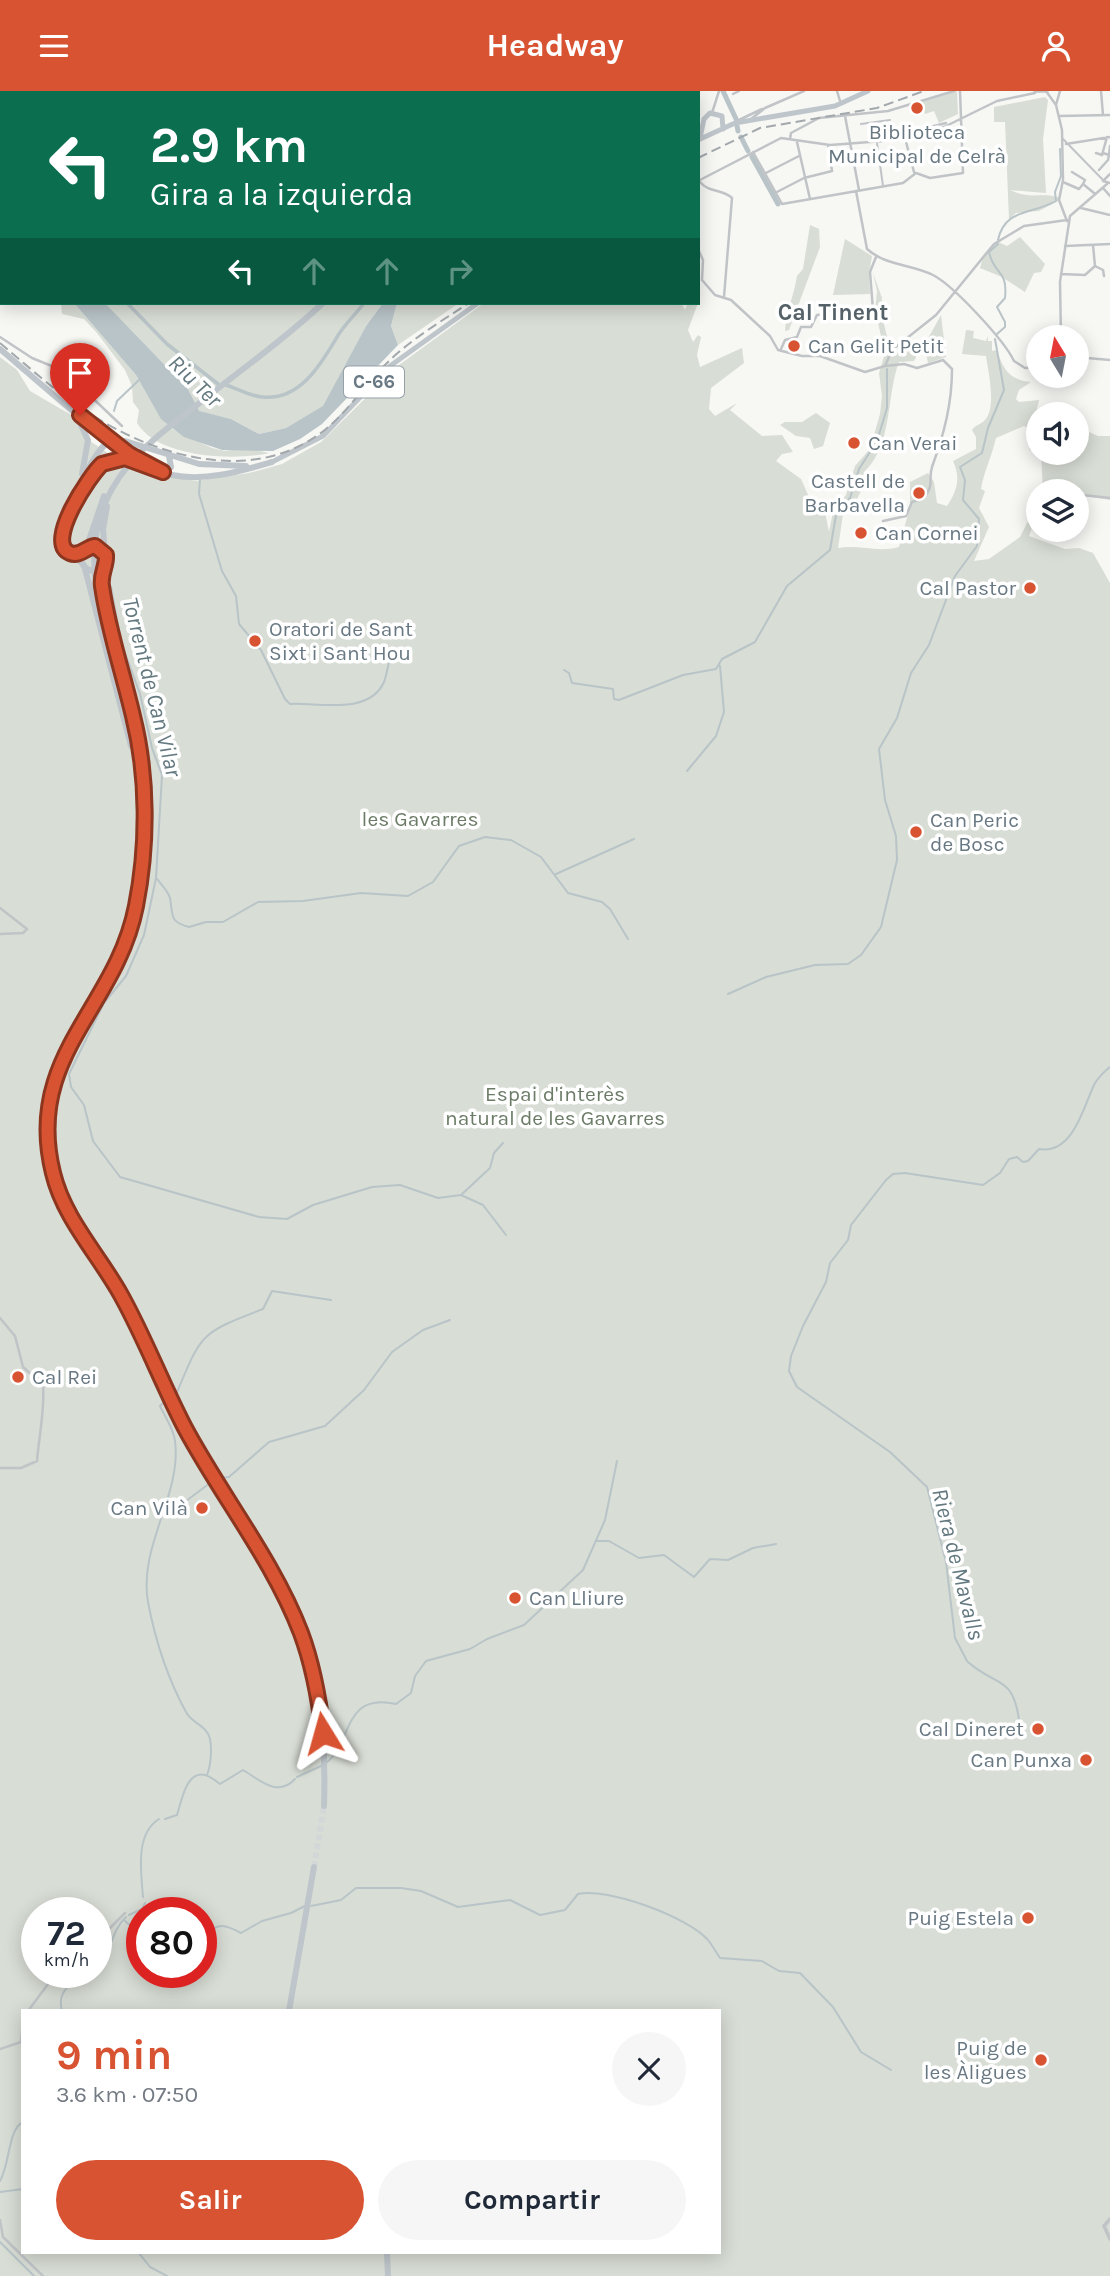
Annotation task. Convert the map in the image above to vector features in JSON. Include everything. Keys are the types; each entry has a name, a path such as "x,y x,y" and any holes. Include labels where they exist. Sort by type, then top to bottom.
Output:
{"highway":[{"path":"144,804 138,767 83,565 99,506 124,469 148,444 321,305"},
{"name":"C-66","path":"0,349 132,456 163,472 185,477 209,476 272,462"},
{"path":"55,394 80,420 88,440 88,456 74,501"},
{"path":"105,564 95,571 83,565 67,552 62,538 74,501 97,453 104,445 120,440 216,466 272,462"},
{"path":"132,456 160,469 168,469 172,459 161,452"},
{"path":"70,510 93,473 111,459 125,458 163,472"},
{"path":"124,469 103,509 95,541 94,575 140,765"},
{"path":"124,469 106,514 102,589 134,721 144,804 141,873 133,922 114,970 71,1040 55,1077 48,1113 50,1158 56,1185 70,1214 121,1296 185,1427 285,1596 311,1665 323,1733 324,1806"},
{"path":"67,552 76,554 95,546 105,553"},
{"path":"289,2009 314,1867"},
{"path":"387,2254 388,2276"}],"main road":[{"path":"700,136 706,116 716,113 724,120 749,121 841,104 868,91"},
{"path":"723,129 724,120"},
{"path":"700,139 737,122"},
{"path":"703,126 711,134"},
{"name":"C-66","path":"272,462 323,436 390,366 475,305"}],"street":[{"path":"716,113 719,91"},
{"path":"733,95 739,91"},
{"path":"737,122 804,91"},
{"path":"837,91 841,104"},
{"path":"790,139 791,133 819,118 888,111 954,91"},
{"path":"914,174 930,178 963,173 960,91"},
{"path":"870,142 905,137 953,121 1004,98 1046,91 1056,105 1059,116 1063,182 1059,200 1067,222"},
{"path":"1056,105 1060,91"},
{"path":"1101,91 1103,115"},
{"path":"716,113 717,103"},
{"path":"749,121 765,108"},
{"path":"1059,116 1110,115"},
{"path":"845,116 867,250 876,257 934,275 980,318 1014,362 1026,368"},
{"path":"861,124 890,120"},
{"path":"700,180 778,140 790,139 828,145 905,137"},
{"path":"905,137 914,174"},
{"path":"1062,137 1107,185 1110,196"},
{"path":"1066,144 1108,137 1103,153"},
{"path":"797,142 810,200"},
{"path":"876,142 883,187"},
{"path":"775,193 804,178 833,171 828,145"},
{"path":"1099,170 1108,160 1110,147"},
{"path":"753,152 782,204 903,183 914,174"},
{"path":"1096,153 1109,155"},
{"path":"764,174 799,156"},
{"path":"1072,172 1094,193"},
{"path":"1103,181 1110,174"},
{"path":"700,182 732,198 724,297"},
{"path":"1063,182 1079,189 1085,182"},
{"path":"1061,325 1061,274 1067,222 1094,193 1107,185"},
{"path":"1081,208 1110,215"},
{"path":"885,366 892,350 936,315 994,244 1024,226 1067,222"},
{"path":"1065,246 1110,244"},
{"path":"1093,245 1095,266 1104,275 1110,274"},
{"path":"700,255 704,267 702,280 715,295 731,300 781,349 803,356 820,356 865,372 904,364 917,368 943,360 952,369 952,404 939,452 931,470 931,487 924,499 912,502 906,516 883,521"},
{"path":"781,349 785,340 797,337 801,327 811,327 817,315 826,314 831,307 873,310 870,272 876,257"},
{"path":"1061,274 1086,275 1095,266"},
{"path":"0,337 32,358 64,371 122,426"},
{"path":"1089,358 1110,360"},
{"path":"1089,496 1110,498"},
{"path":"0,908 27,929 23,933 0,934"},
{"path":"0,1318 15,1336 23,1367 43,1385 44,1405 38,1433 37,1461 21,1468 0,1468"},
{"path":"112,1926 125,1913"},
{"path":"29,2009 45,1988"},
{"path":"0,2049 20,2042 21,2035"},
{"path":"1110,2219 1104,2226 1110,2239"},
{"path":"0,2220 4,2238 43,2276"}],"green space":[{"path":"957,91 958,114 939,123 934,111 925,114 921,102"},
{"path":"1045,97 1048,100 1043,139 1046,193 1010,190 1024,195 1058,197 1058,201 1039,211 1016,213 1009,219 1005,122 994,122 994,107"},
{"path":"810,225 819,229 820,247 789,330 785,331 797,276 803,269"},
{"path":"1020,237 1045,264 1041,272 1034,273 1025,292 1002,277 980,268 984,254 998,242 1007,246"},
{"path":"845,239 872,256 870,294 833,295"},
{"name":"Espai d'interès natural de les Gavarres","path":"873,273 882,298 881,312 890,349 898,352 925,344 941,315 946,357 928,363 926,353 919,352 914,361 899,362 885,434 874,460 865,471 859,495 843,514 838,548 899,547 910,507 910,482 928,473 934,482 937,503 947,506 957,484 953,461 976,449 976,437 972,430 989,414 991,389 986,356 962,354 966,330 974,331 973,338 986,341 988,336 988,341 992,341 992,351 997,350 1008,373 1026,381 1026,385 1019,390 1016,399 1019,402 1039,400 1026,402 1026,427 996,438 982,482 981,489 985,491 979,508 989,527 974,561 989,559 1020,537 1026,525 1026,542 1046,542 1065,549 1079,548 1093,553 1110,583 1110,2276 0,2276 0,357 17,370 30,391 73,416 84,437 130,468 135,465 161,476 196,481 249,473 282,464 321,442 399,365 481,305 682,305 685,310 687,305 697,305 688,330 693,342 698,335 701,337 697,355 700,367 742,348 744,363 711,388 709,409 715,416 737,403 730,410 762,436 782,435 793,452 782,454 776,461 801,479 809,497 825,512 829,532 833,512 846,495 855,466 870,449 880,414 882,396 879,373 885,353 875,310 877,291"},
{"path":"61,305 76,305 136,375 160,416 173,429 212,448 225,451 247,448 269,453 237,457 198,454 162,444 147,435 137,423 139,410 133,402 132,386 125,370 84,319 62,314"},
{"path":"107,305 382,305 366,326 323,407 286,428 259,434 231,419 199,412 188,389"},
{"path":"396,305 456,305 398,345 391,326"},
{"path":"816,413 830,423 823,446 814,449 810,438 796,436 780,425 785,422 802,422"},
{"path":"1089,432 1098,436 1110,436 1110,500 1089,497 1089,479 1042,479 1042,465 1089,465"}],"shaded area":[{"path":"76,305 107,305 188,389 199,411 231,419 259,434 286,428 323,406 366,326 382,305 396,305 391,326 398,345 322,424 300,439 273,451 222,450 184,437 161,419 136,375"}],"waterway":[{"path":"723,91 737,121"},
{"path":"737,126 738,131"},
{"path":"741,137 748,151"},
{"path":"998,240 1001,230 1013,217 1056,201 1055,192 1061,176 1060,149"},
{"path":"752,157 778,204"},
{"path":"997,334 1005,327 997,307 1005,298 1005,288 1003,277 991,260 989,252 998,244"},
{"name":"Riu Ter","path":"129,305 167,344 218,384"},
{"name":"Riu Ter","path":"226,385 262,397 288,393 308,379 362,305"},
{"path":"728,994 766,977 815,965 848,964 861,955 881,927 897,860 896,836 885,800 879,749 897,718 911,673 929,645 955,576 977,546 979,519 963,500 965,480 960,467 982,453 988,428 1004,390 995,339"},
{"path":"564,670 569,673 572,683 613,689 614,699 619,700 683,675 716,669 722,659 755,642 787,586 830,550 836,515 850,498 859,469 877,441 887,408 887,369"},
{"path":"114,411 117,401 139,380"},
{"path":"200,480 199,494 222,571 236,596 239,624 261,650 290,704 342,705 367,699 377,693 384,682 391,655"},
{"name":"Torrent de Can Vilar","path":"111,587 121,642 140,694 152,748 162,775 156,878 144,935 126,976 104,1003 69,1074 71,1087 84,1105 93,1141 120,1177 259,1217 287,1219 313,1205 372,1187 400,1185 438,1198 461,1195 490,1168 494,1153 503,1143"},
{"path":"687,771 716,736 724,712 720,666"},
{"path":"157,879 169,895 175,920 189,927 206,922 223,922 258,902 303,901 361,893 408,896 433,882 459,846 485,837 511,840 541,857 568,893 602,902 610,909 628,939"},
{"path":"556,874 634,839"},
{"name":"Riera de Mavalls","path":"967,1661 955,1638 946,1562 927,1487 890,1452 797,1387 789,1371 791,1356 826,1282 830,1263 848,1240 851,1225 886,1180 893,1174 905,1173 983,1185 1000,1173 1009,1159 1017,1157 1023,1162 1028,1161 1039,1149 1051,1149 1061,1144 1076,1126 1095,1083 1110,1067"},
{"path":"461,1195 483,1205 506,1235"},
{"path":"175,1397 191,1360 205,1338 226,1324 263,1309 272,1291 331,1300"},
{"path":"219,1478 229,1477 269,1442 325,1426 364,1390 392,1352 423,1330 450,1320"},
{"path":"163,1403 160,1406 174,1437 175,1461 167,1501 149,1561 148,1602 158,1644 173,1686 189,1716 206,1731 210,1739 211,1757 207,1775"},
{"path":"326,1763 335,1754 357,1712 366,1705 379,1702 396,1704 411,1693 415,1676 426,1661 470,1649 487,1639 524,1625 583,1570 605,1520 617,1461"},
{"path":"168,1510 182,1504 210,1483"},
{"path":"597,1541 609,1541 639,1558 664,1555 694,1577 710,1559 728,1560 753,1548 776,1544"},
{"name":"Riera de Mavalls","path":"968,1662 1008,1688 1019,1720"},
{"path":"297,1777 321,1766"},
{"path":"165,1819 177,1815 185,1789 193,1777 199,1775 207,1776 220,1784 243,1770 275,1787 282,1787 295,1779"},
{"path":"143,1897 143,1843 151,1826 159,1819"},
{"path":"311,1906 341,1900 356,1888 421,1891 458,1907 510,1900 540,1915 565,1910 578,1894 591,1893 627,1899 666,1913 698,1931 720,1958 762,1961 779,1971 800,1973 833,2007 861,2052 891,2070"},
{"path":"217,1926 227,1927 241,1933 262,1921 305,1906"},
{"path":"112,1940 126,1917"},
{"path":"62,2009 61,1998 68,1988"},
{"path":"0,2181 14,2132 21,2124"},
{"path":"0,2192 21,2189"},
{"path":"0,2242 34,2276"},
{"path":"140,2254 150,2267 167,2276"}],"tunnel":[{"path":"314,1867 324,1806"}],"railway":[{"path":"700,157 760,128 877,108 924,91"},
{"path":"0,343 68,399 119,431 178,454 240,461 270,457 299,446 326,429 403,348 466,305"}],"place":[{"name":"Biblioteca Municipal de Celrà","path":"917,108"},
{"name":"Can Gelit Petit","path":"794,346"},
{"name":"Can Verai","path":"854,443"},
{"name":"Castell de Barbavella","path":"919,493"},
{"name":"Can Cornei","path":"861,533"},
{"name":"Cal Pastor","path":"1030,588"},
{"name":"Oratori de Sant Sixt i Sant Hou","path":"255,641"},
{"name":"Can Peric de Bosc","path":"916,832"},
{"name":"Cal Rei","path":"18,1377"},
{"name":"Can Vilà","path":"202,1508"},
{"name":"Can Lliure","path":"515,1598"},
{"name":"Cal Dineret","path":"1038,1729"},
{"name":"Can Punxa","path":"1086,1760"},
{"name":"Puig Estela","path":"1028,1918"},
{"name":"Puig de les Àligues","path":"1041,2060"}],"district":[{"name":"Cal Tinent","path":"833,312"}],"route":[{"path":"80,415 129,454 147,466 163,472 119,457 102,464 93,473 70,510 62,538 67,552 78,554 95,546 103,549 106,555 101,583 138,741 144,793 144,834 136,909 125,947 105,986 63,1054 52,1086 47,1123 50,1158 56,1185 70,1214 131,1313 162,1382 219,1489 285,1596 311,1665 323,1733"}],"park label":[{"name":"les Gavarres","path":"420,819"}]}
